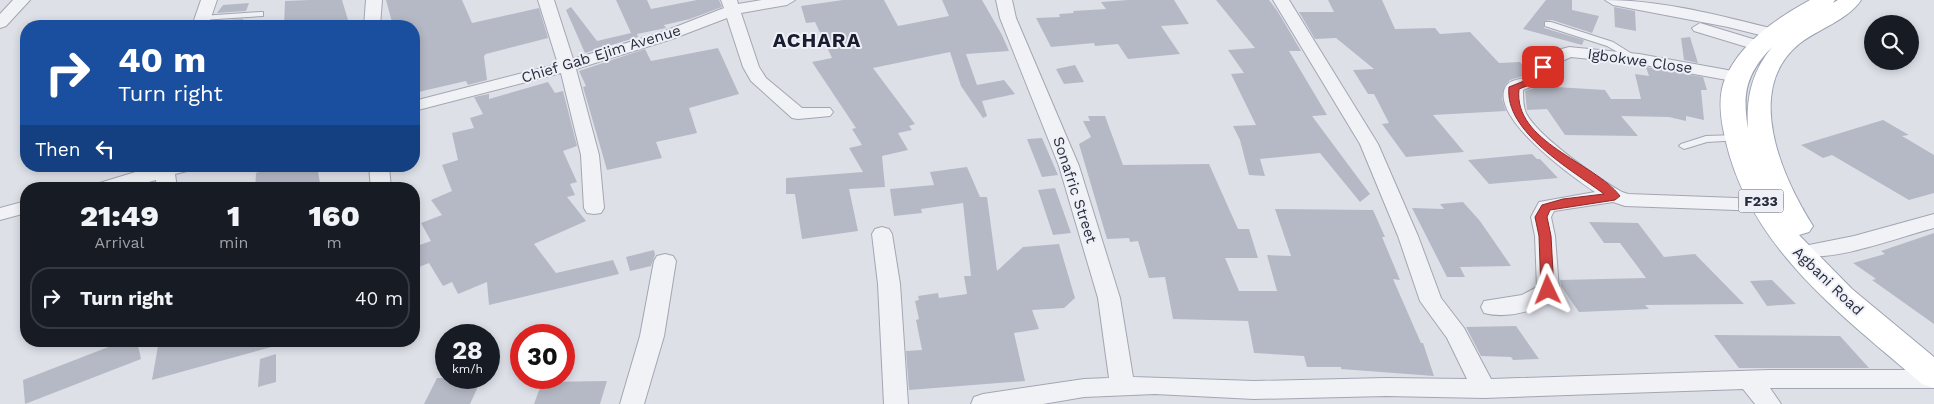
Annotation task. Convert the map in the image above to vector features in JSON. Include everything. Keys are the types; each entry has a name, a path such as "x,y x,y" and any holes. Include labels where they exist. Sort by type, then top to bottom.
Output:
{"main road":[{"name":"Agbani Road","path":"1825,0 1766,39 1738,77 1733,101 1737,138 1744,165 1763,205 1805,263 1835,292 1934,375"},
{"name":"Agbani Road","path":"1852,0 1784,46 1768,68 1760,84 1759,122 1776,188 1794,220 1816,250 1866,298 1934,353"}],"street":[{"path":"0,24 22,0"},
{"path":"202,20 209,0"},
{"path":"372,20 374,0"},
{"path":"546,0 568,66 590,155 594,208"},
{"name":"Chief Gab Ejim Avenue","path":"420,104 568,66 666,36 731,5 787,0"},
{"name":"Sonafric Street","path":"1004,0 1008,18 1069,166 1109,298 1123,387"},
{"path":"1281,0 1369,144 1408,236 1431,301 1456,334 1484,389"},
{"path":"1613,0 1728,22 1766,39"},
{"path":"731,5 751,67 760,81 798,114 824,112"},
{"path":"1681,23 1766,39"},
{"name":"Igbokwe Close","path":"1615,196 1532,134 1518,115 1515,105 1514,87 1538,78 1543,67 1558,54 1576,52 1639,60 1738,77"},
{"path":"133,182 166,175"},
{"path":"1492,307 1529,302 1538,299 1548,290 1545,236 1541,217 1546,207 1615,196 1625,200 1763,205"},
{"path":"0,214 20,209"},
{"path":"1816,250 1854,243 1934,221"},
{"path":"882,234 889,284 896,404"},
{"path":"632,404 652,336 665,261"},
{"path":"983,404 1084,396 1123,387 1155,385 1254,390 1386,387 1484,389 1749,380 1934,379"},
{"path":"1749,380 1769,404"}],"lane":[{"path":"216,20 260,14"},
{"path":"1548,24 1610,44 1639,60"},
{"path":"1684,146 1706,139 1737,138"}],"building":[{"path":"342,0 348,20 284,20 285,1"},
{"path":"386,0 462,0 472,23 539,8 548,38 486,54 484,56 487,80 468,85 466,81 420,92 420,20 391,20"},
{"path":"616,0 647,0 651,9 697,0 719,0 722,7 690,19 664,25 666,28 637,34 638,37 585,53 566,10 571,7 597,41 631,33"},
{"path":"843,0 884,0 898,26 949,16 942,0 982,0 1009,51 966,54 977,85 1004,80 1015,94 982,101 987,116 983,118 961,86 950,52 873,68 915,124 909,126 912,130 898,133 908,150 882,156 885,187 849,189 858,231 802,239 795,194 786,194 786,178 863,172 849,148 862,145 852,129 856,128 812,62 832,58 815,22 806,23 801,6"},
{"path":"1174,0 1189,24 1161,26 1180,54 1128,59 1118,44 1095,46 1094,43 1051,47 1036,18 1060,17 1059,14 1074,13 1073,11 1106,9 1101,2"},
{"path":"1216,0 1269,0 1278,12 1301,51 1289,51 1327,115 1312,116 1370,194 1360,202 1320,153 1260,159 1265,176 1249,175 1240,140 1233,126 1256,125 1231,74 1244,73 1228,50 1255,48"},
{"path":"1328,0 1382,0 1395,29 1435,28 1440,34 1470,32 1499,63 1520,62 1530,74 1510,80 1505,85 1502,99 1506,111 1433,115 1464,152 1406,157 1382,124 1389,123 1374,94 1368,94 1353,70 1374,69 1336,38 1315,39 1299,12 1334,12"},
{"path":"1546,0 1572,0 1572,10 1599,16 1592,33 1552,20 1544,21 1544,28 1584,40 1582,45 1523,29"},
{"path":"249,3 246,11 217,13 223,5"},
{"path":"1614,7 1635,11 1636,31 1615,27"},
{"path":"1690,37 1698,63 1684,60 1681,38"},
{"path":"718,48 739,94 689,108 697,133 656,142 662,158 607,170 583,87 586,86 579,71 645,49 651,61"},
{"path":"1075,65 1084,82 1064,84 1056,69"},
{"path":"1646,67 1703,77 1707,90 1701,90 1704,120 1686,116 1686,121 1669,117 1621,116 1638,136 1565,135 1547,109 1527,110 1525,91 1540,86 1605,90 1611,99 1641,99 1635,74 1649,76"},
{"path":"548,82 555,93 563,91 577,146 563,151 577,182 570,184 575,195 567,197 586,221 534,244 556,273 613,260 619,274 489,305 487,282 458,294 452,282 443,286 429,263 420,267 420,245 431,241 421,223 442,215 431,200 452,191 442,165 458,160 452,133 474,128 470,118 483,114 474,97 489,94 489,99"},
{"path":"1088,116 1105,116 1123,165 1209,164 1238,229 1249,229 1258,258 1225,258 1239,291 1277,291 1267,255 1291,256 1275,209 1373,210 1400,280 1393,279 1421,343 1423,343 1434,376 1341,369 1341,367 1307,367 1304,356 1254,353 1248,321 1173,319 1165,277 1149,278 1138,241 1130,242 1129,238 1107,239 1079,144 1091,137 1083,121 1090,121"},
{"path":"1883,120 1909,135 1902,136 1934,155 1934,193 1909,200 1832,155 1823,158 1801,145"},
{"path":"1042,138 1058,175 1042,177 1027,139"},
{"path":"1532,154 1537,159 1540,159 1558,178 1489,184 1468,160"},
{"path":"967,167 980,197 987,197 997,271 1023,247 1059,244 1075,298 1064,308 1032,310 1039,329 1014,333 1025,381 909,390 906,351 922,350 916,320 919,319 915,301 919,300 918,296 938,293 939,298 967,294 964,276 971,276 963,203 921,209 922,213 894,216 890,189 934,185 930,172"},
{"path":"318,172 320,182 255,182 256,173"},
{"path":"1055,188 1071,233 1053,235 1038,190"},
{"path":"1463,202 1480,221 1511,266 1460,267 1465,277 1447,277 1412,208 1444,209 1440,204"},
{"path":"1589,222 1638,223 1664,257 1695,254 1744,304 1645,305 1649,309 1579,312 1561,286 1560,280 1646,278 1620,243 1604,243"},
{"path":"1934,233 1934,324 1872,280 1876,279 1853,263 1885,254 1881,251"},
{"path":"654,250 655,255 651,266 630,271 626,257"},
{"path":"1772,280 1796,304 1767,306 1750,281"},
{"path":"1516,326 1539,359 1513,360 1511,357 1481,356 1466,327"},
{"path":"1714,335 1840,336 1869,368 1739,368"},
{"path":"108,347 138,347 141,359 25,404 23,380"},
{"path":"158,347 271,347 152,380"},
{"path":"276,354 276,382 258,387 260,359"},
{"path":"575,381 607,381 600,404 534,404 539,389 575,389"},
{"path":"435,382 435,389 477,389 470,404 424,404"}],"district":[{"name":"ACHARA","path":"817,40"}],"route":[{"path":"1543,67 1538,78 1514,87 1513,97 1518,115 1532,134 1545,145 1615,196 1546,207 1541,217 1545,236 1548,290"}]}
